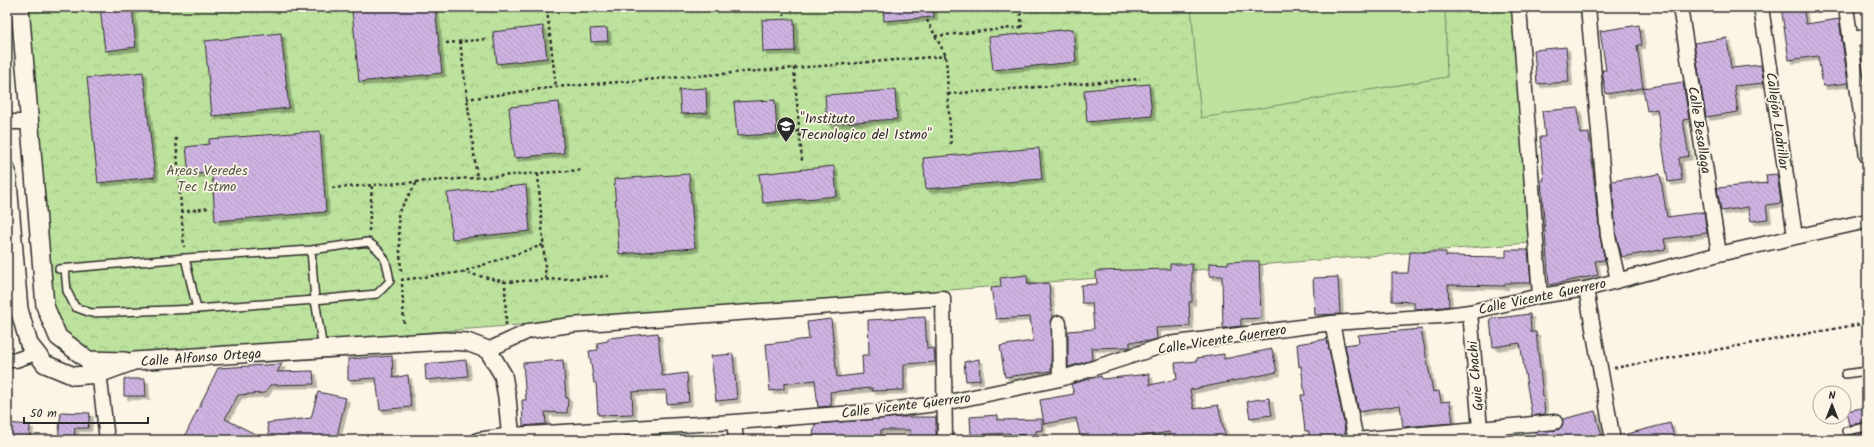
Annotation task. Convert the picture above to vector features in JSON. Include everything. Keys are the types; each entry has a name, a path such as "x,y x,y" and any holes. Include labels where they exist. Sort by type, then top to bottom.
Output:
{"street":[{"path":"20,7 45,306 58,337 98,367 107,440"},
{"path":"1519,7 1540,296"},
{"path":"1588,7 1608,236 1618,280"},
{"name":"Calle Besallaga","path":"1680,7 1719,254"},
{"name":"Callejón Ladrillar","path":"1761,7 1795,236"},
{"path":"1846,7 1867,156"},
{"path":"1850,40 1867,36"},
{"path":"7,122 29,122"},
{"path":"7,171 19,309 29,344 45,364 74,376 98,367"},
{"name":"Calle Vicente Guerrero","path":"478,440 881,411 944,402 1060,379 1168,344 1332,323 1440,316 1470,312 1540,296 1586,289 1719,254 1795,236 1866,226"},
{"path":"1586,289 1614,440"},
{"path":"511,437 503,374 488,350 529,331 571,325 942,298 945,440"},
{"name":"Guie Chachi","path":"1470,312 1480,435"},
{"path":"1332,323 1355,440 1480,435 1556,422"},
{"path":"1059,324 1060,379"},
{"name":"Calle Alfonso Ortega","path":"98,367 134,361 445,341 467,342 488,350"},
{"path":"7,360 16,360 36,353"},
{"path":"734,422 736,440"}],"lane":[{"path":"368,242 381,250 388,267 390,281 377,294 315,300 197,309 91,313 75,307 67,291 62,269 185,258 311,250 368,242"},
{"path":"311,250 315,300 323,349"},
{"path":"185,258 197,309"},
{"path":"1845,374 1867,371"},
{"path":"1846,431 1867,427"}],"path":[{"path":"784,7 784,18"},
{"path":"1020,7 1022,31"},
{"path":"547,10 556,87"},
{"path":"927,20 946,56 951,148"},
{"path":"935,36 1022,27"},
{"path":"446,43 488,39"},
{"path":"460,41 477,178"},
{"path":"466,99 556,87 946,56"},
{"path":"794,68 802,161"},
{"path":"948,94 1140,78"},
{"path":"784,132 800,131"},
{"path":"176,138 185,258"},
{"path":"332,188 583,170"},
{"path":"538,174 546,280"},
{"path":"404,325 398,213 417,182"},
{"path":"368,242 372,185"},
{"path":"182,212 208,208"},
{"path":"390,281 462,272 544,246"},
{"path":"462,272 505,282 611,276"},
{"path":"505,282 506,342"},
{"path":"1600,371 1867,323"}],"green space":[{"name":"Areas Veredes Tec Istmo","path":"20,7 1513,7 1529,243 88,360 58,337 45,306"},
{"path":"1191,7 1445,7 1447,77 1201,118"}],"building":[{"path":"100,7 132,7 136,47 105,51"},
{"path":"382,7 435,7 442,73 359,82 352,10"},
{"path":"883,7 933,7 934,17 884,21"},
{"path":"1781,7 1803,7 1806,24 1839,19 1848,83 1823,86 1818,56 1789,60"},
{"path":"794,19 795,51 763,52 762,20"},
{"path":"1639,25 1642,45 1637,45 1643,88 1606,94 1602,70 1606,70 1600,31"},
{"path":"543,26 547,58 497,64 493,32"},
{"path":"607,28 608,41 591,42 590,29"},
{"path":"1073,29 1076,62 993,70 989,37"},
{"path":"281,33 289,108 212,116 205,41"},
{"path":"1727,38 1731,68 1761,65 1764,83 1734,86 1738,112 1706,117 1694,43"},
{"path":"1566,47 1569,82 1537,84 1534,50"},
{"path":"143,72 155,177 98,183 87,78"},
{"path":"1683,82 1689,119 1683,120 1689,156 1679,158 1682,180 1668,182 1657,109 1647,111 1643,88"},
{"path":"1149,84 1152,116 1087,122 1084,90"},
{"path":"706,88 707,113 681,114 679,90"},
{"path":"895,90 897,119 827,124 825,95"},
{"path":"775,100 777,134 737,136 734,102"},
{"path":"559,102 564,153 514,158 509,107"},
{"path":"1578,108 1580,134 1589,133 1600,237 1605,260 1595,261 1598,275 1549,285 1541,180 1544,180 1540,137 1545,137 1542,111"},
{"path":"320,131 326,212 215,221 212,172 189,175 186,147 209,144 209,139"},
{"path":"1039,148 1042,179 926,189 923,158"},
{"path":"834,166 837,196 763,203 759,174"},
{"path":"689,174 695,248 619,254 614,179"},
{"path":"1660,174 1667,217 1704,212 1707,233 1664,239 1666,249 1622,257 1616,235 1612,181"},
{"path":"1777,174 1781,203 1766,205 1768,219 1751,221 1748,207 1721,211 1717,188 1767,183 1766,175"},
{"path":"526,185 530,231 452,239 447,193"},
{"path":"1506,250 1528,250 1531,283 1505,283 1505,286 1448,285 1449,306 1444,307 1414,309 1414,302 1392,301 1392,273 1408,273 1410,252 1446,252 1446,256 1506,257"},
{"path":"1259,261 1261,318 1241,319 1241,326 1223,328 1222,276 1209,276 1209,263 1228,264 1228,262"},
{"path":"1170,264 1192,264 1192,302 1189,302 1190,326 1156,328 1157,339 1130,342 1130,347 1091,348 1092,360 1068,367 1068,331 1094,329 1092,303 1082,303 1081,285 1097,284 1096,271 1170,269"},
{"path":"1027,275 1028,285 1049,283 1052,319 1051,371 1005,377 1000,346 1033,341 1030,317 996,319 991,288 1001,287 1000,278"},
{"path":"1338,277 1340,314 1315,315 1313,278"},
{"path":"1530,314 1531,332 1536,332 1545,414 1532,416 1520,343 1493,347 1490,319"},
{"path":"925,317 927,349 934,348 935,362 904,364 904,390 872,391 872,388 830,392 831,406 818,407 815,380 784,384 784,389 770,391 766,344 809,339 807,322 831,319 837,377 863,374 862,355 869,355 868,320"},
{"path":"1421,329 1433,392 1439,391 1441,402 1450,401 1453,423 1403,427 1400,405 1359,412 1345,345 1359,343 1358,335"},
{"path":"658,333 662,376 687,373 689,402 667,404 666,390 632,392 633,414 598,415 596,383 594,383 589,351 598,350 597,343 608,341 608,338"},
{"path":"1327,339 1344,423 1345,438 1338,438 1338,440 1309,440 1309,431 1305,431 1301,395 1305,395 1301,366 1299,367 1297,344"},
{"path":"1272,349 1277,372 1190,390 1194,409 1218,405 1226,440 1170,440 1169,432 1123,440 1081,440 1076,418 1044,424 1040,400 1074,394 1071,384 1101,376 1102,379 1149,374 1150,385 1177,379 1175,363 1197,361 1197,358 1224,354 1224,359"},
{"path":"733,354 737,399 716,401 711,356"},
{"path":"392,356 393,378 408,375 411,407 380,410 376,378 348,380 348,359"},
{"path":"979,359 980,380 966,381 964,362"},
{"path":"466,360 468,376 426,380 425,364"},
{"path":"563,360 566,398 568,398 567,413 545,412 546,424 523,426 522,400 526,400 523,363"},
{"path":"282,364 277,372 313,371 314,384 270,385 265,393 238,395 225,419 267,440 183,440 218,368"},
{"path":"124,379 145,379 146,396 124,396"},
{"path":"318,392 346,398 336,440 270,440 267,423 311,418"},
{"path":"1269,398 1272,415 1250,418 1247,401"},
{"path":"1867,407 1867,422 1852,424 1852,410"},
{"path":"1595,411 1602,436 1588,440 1536,440 1535,432 1556,430 1562,426 1563,419"},
{"path":"61,412 90,413 88,428 75,428 74,440 58,440"},
{"path":"998,415 998,420 1042,419 1042,430 1036,431 1036,434 1010,435 1010,433 971,435 970,417"},
{"path":"900,417 936,417 936,440 910,440 910,430 881,430 881,440 812,440 815,424"},
{"path":"7,423 30,425 29,440 7,440"},
{"path":"1670,423 1675,440 1623,440 1623,435"},
{"path":"1867,432 1867,440 1856,440 1855,434"}],"place":[{"name":"\"Instituto Tecnologico del Istmo\"","path":"786,143"}]}
